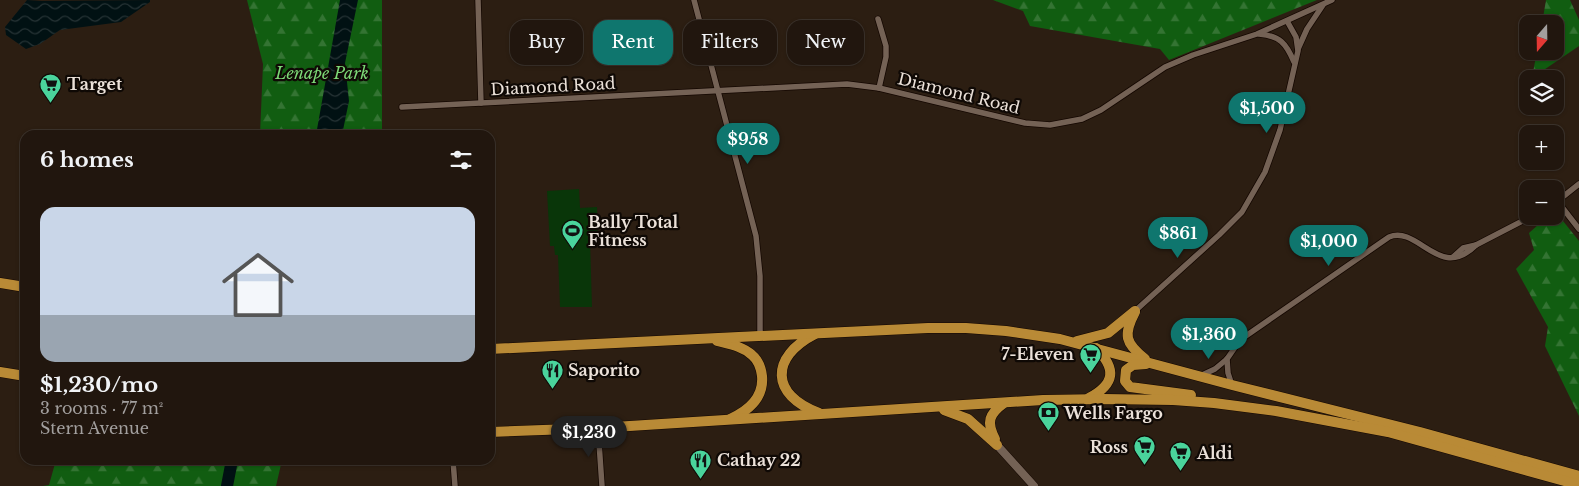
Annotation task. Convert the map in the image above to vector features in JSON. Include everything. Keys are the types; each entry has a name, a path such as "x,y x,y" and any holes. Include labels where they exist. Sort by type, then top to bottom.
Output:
{"highway":[{"path":"0,283 20,286"},
{"path":"1072,342 1108,333 1135,311"},
{"path":"1135,311 1128,326 1128,341 1134,351 1151,362"},
{"path":"495,349 928,328 966,328 1018,332 1094,347 1232,385 1420,432 1579,476"},
{"path":"818,333 802,341 791,350 784,362 782,375 785,388 792,399 804,407 821,414"},
{"path":"708,339 743,349 754,357 762,372 762,386 755,402 745,411 727,420"},
{"path":"1088,399 1104,389 1110,378 1107,360 1094,347"},
{"path":"1151,362 1136,364 1128,368 1124,375 1126,384 1135,389 1196,396 1231,405"},
{"path":"0,372 20,375"},
{"path":"495,432 598,428 1088,399 1173,400 1231,405 1373,429 1579,485"},
{"path":"997,444 991,432 990,421 995,411 1005,403"},
{"path":"936,407 968,419 997,444"}],"street":[{"path":"478,0 481,103"},
{"path":"694,0 756,236 760,276 760,336"},
{"name":"Diamond Road","path":"402,107 847,84 879,88 1025,123 1039,125 1061,124 1082,119 1096,113 1172,64 1257,34 1332,0"},
{"path":"1135,311 1242,212 1265,172 1270,158 1281,124 1294,62 1306,29 1324,4"},
{"path":"878,19 886,46 886,57 879,88"},
{"path":"1287,21 1296,37 1298,51"},
{"path":"1257,34 1266,34 1280,40 1289,50 1294,62"},
{"path":"1564,196 1579,184"},
{"path":"1564,211 1579,229"},
{"path":"1200,376 1215,369 1226,359 1240,340 1389,237 1396,234 1404,236 1436,254 1453,257 1466,252 1519,223"},
{"path":"1226,359 1232,385"},
{"path":"598,428 602,486"},
{"path":"997,444 1034,486"},
{"path":"453,465 454,486"}],"green space":[{"name":"Lenape Park","path":"247,0 382,0 382,130 260,130 263,64"},
{"path":"993,0 1317,0 1169,60 1160,49 1030,26 1023,11"},
{"path":"1546,0 1570,0 1579,20 1579,46 1564,56 1564,15 1544,15"},
{"path":"1535,60 1558,60 1544,70 1533,70"},
{"name":"Bally Total Fitness","path":"579,189 580,208 597,207 598,239 590,240 592,307 560,307 558,255 555,255 554,246 550,246 547,191"},
{"path":"1564,222 1579,241 1579,416 1545,346 1548,327 1516,269 1534,250 1529,233 1538,225 1564,225"},
{"path":"55,465 281,465 276,486 43,486 49,485"}],"water":[{"path":"27,0 150,0 150,2 121,22 60,30 40,44 26,49 6,35 5,27"},
{"path":"340,0 358,0 345,63 349,101 343,130 317,130"}],"waterway":[{"path":"227,486 231,465"}],"place":[{"name":"Target","path":"51,103"},
{"name":"Bally Total Fitness","path":"572,250"},
{"name":"7-Eleven","path":"1090,373"},
{"name":"Saporito","path":"552,389"},
{"name":"Wells Fargo","path":"1048,432"},
{"name":"Ross","path":"1144,466"},
{"name":"Aldi","path":"1181,472"},
{"name":"Cathay 22","path":"701,479"}]}
